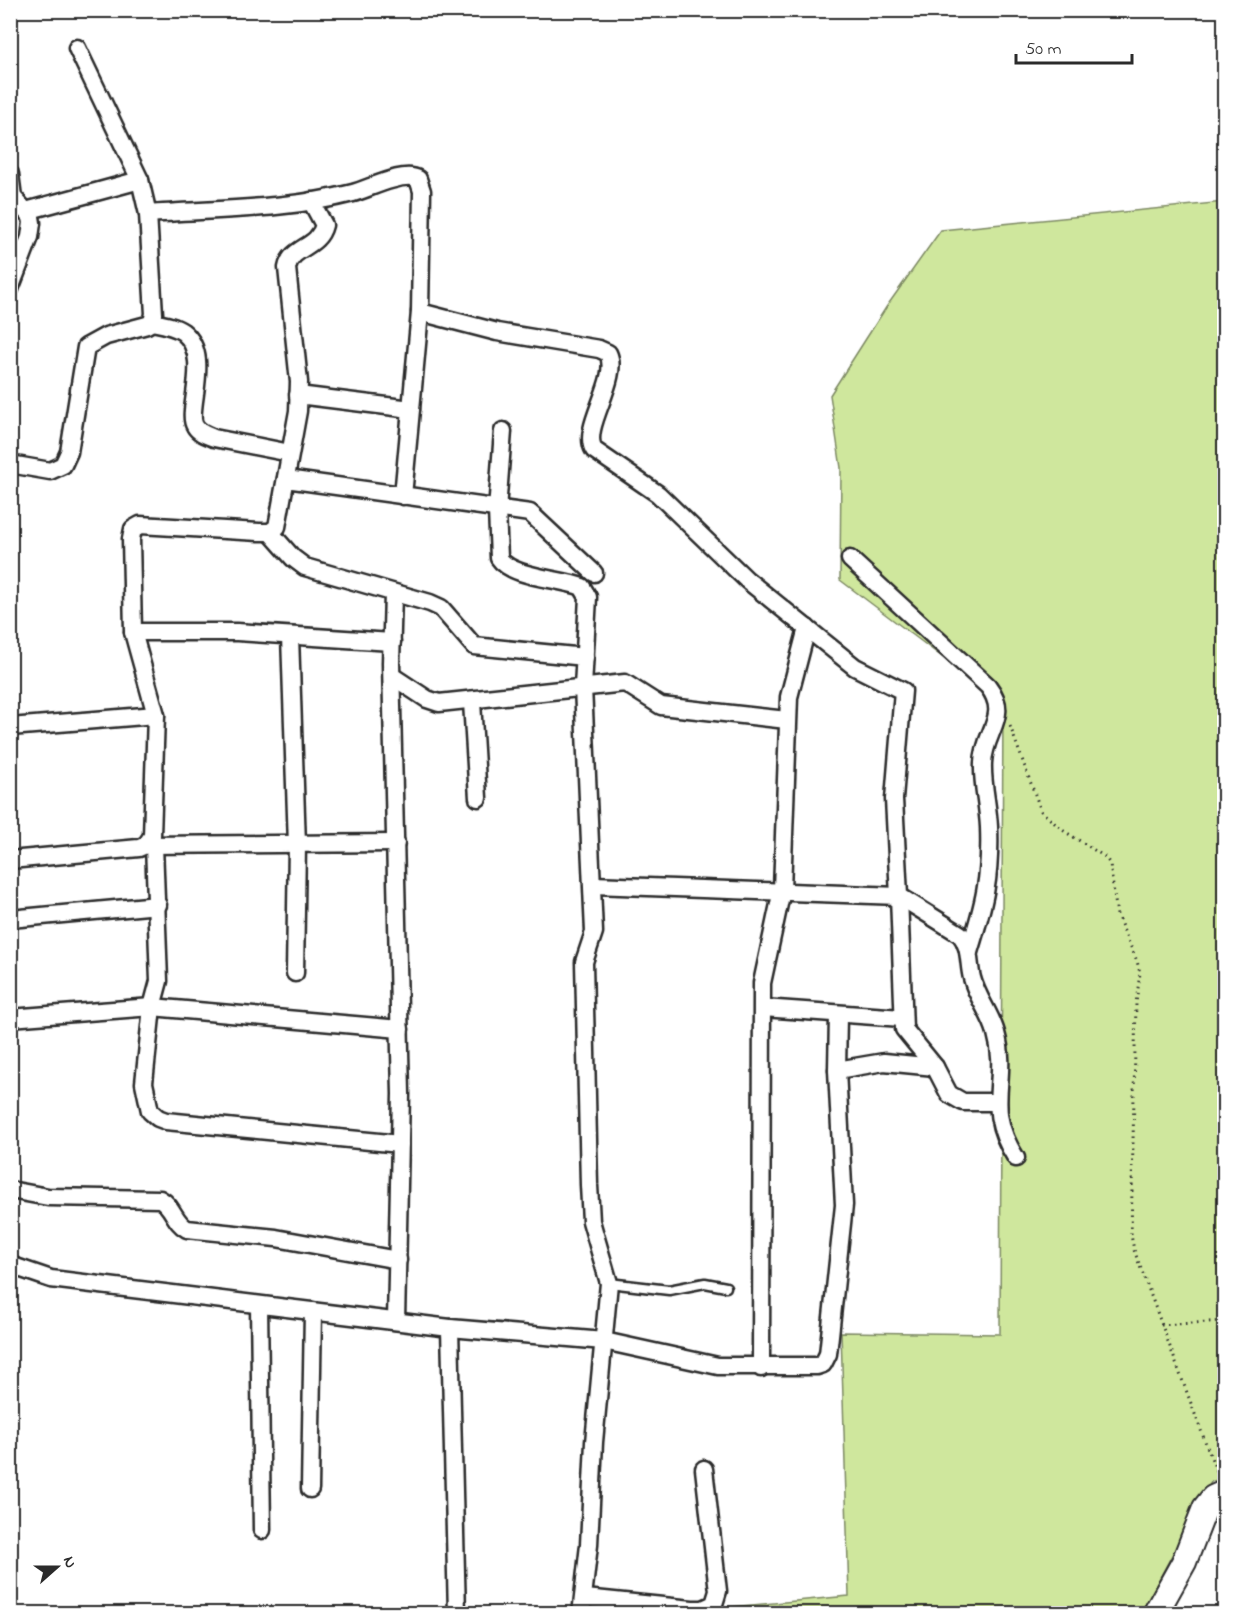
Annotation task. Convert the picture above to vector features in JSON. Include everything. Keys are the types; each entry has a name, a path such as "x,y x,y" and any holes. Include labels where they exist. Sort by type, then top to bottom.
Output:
{"street":[{"path":"77,48 140,180 148,214 152,322"},
{"path":"10,174 13,198 26,211 32,223 30,237 10,289"},
{"path":"148,214 311,201 353,193 406,176 418,179 422,191 420,312 403,496"},
{"path":"26,211 140,180"},
{"path":"311,201 324,225 322,231 318,240 293,255 287,268 296,342 298,395 277,527 270,531 140,525 133,529 130,539 134,632 156,715 154,823 150,845 158,905 159,981 152,1007 144,1083 150,1111 158,1119 400,1144"},
{"path":"420,312 497,332 599,349 608,353 611,368 591,438 592,447 658,494 747,580 855,667 903,691 894,799 904,1029 934,1067 949,1094 954,1098 972,1103 996,1102"},
{"path":"10,464 50,471 63,465 69,452 86,347 100,338 152,322 182,332 193,349 198,372 192,419 195,427 203,434 214,438 290,453"},
{"path":"298,395 411,409"},
{"path":"503,430 497,510 497,551 503,564 519,571 577,585 585,589 588,597 583,687 594,932 584,962 589,1185 591,1221 609,1283 594,1442 583,1606 703,1609 714,1604 718,1591 704,1469"},
{"path":"286,479 536,515 594,573"},
{"path":"270,531 293,558 305,567 441,608 474,646 585,657"},
{"path":"850,559 988,686 999,703 998,715 982,760 988,823 988,885 969,952"},
{"path":"393,594 392,676 400,1029 396,1321"},
{"path":"760,1368 762,983 782,890 787,720 794,674 807,628"},
{"path":"134,632 237,632 392,642"},
{"path":"290,636 297,845 295,973"},
{"path":"392,676 427,699 439,703 472,702 583,687 625,684 661,706 787,720"},
{"path":"472,702 478,798"},
{"path":"10,727 156,715"},
{"path":"10,860 127,850 150,845 396,843"},
{"path":"593,885 782,890 898,896 960,934 969,952 972,978 992,1021 999,1047 996,1102 999,1125 1016,1158"},
{"path":"10,919 158,905"},
{"path":"10,1018 152,1007 400,1029"},
{"path":"762,1008 902,1018"},
{"path":"10,1265 51,1279 450,1328 604,1341 687,1361 760,1368 817,1366 823,1364 828,1354 844,1205 837,1070 838,1015"},
{"path":"837,1070 884,1062 934,1067"},
{"path":"10,1190 48,1197 160,1199 167,1204 181,1225 187,1229 276,1238 398,1260"},
{"path":"259,1305 262,1530"},
{"path":"310,1489 313,1311"},
{"path":"450,1328 457,1614"},
{"path":"1155,1614 1184,1562 1205,1508 1213,1498 1224,1493"}],"lane":[{"path":"609,1283 669,1290 705,1283 726,1287"}],"path":[{"path":"999,703 1015,736 1041,811 1060,829 1105,857 1110,864 1120,926 1137,961 1140,973 1136,1012 1131,1235 1161,1325 1224,1493"},
{"path":"1161,1325 1224,1321"}],"green space":[{"path":"1224,202 1224,1477 1211,1482 1141,1613 654,1614 849,1596 841,1332 1000,1334 1003,703 840,580 841,468 830,395 887,306 941,230"}]}
